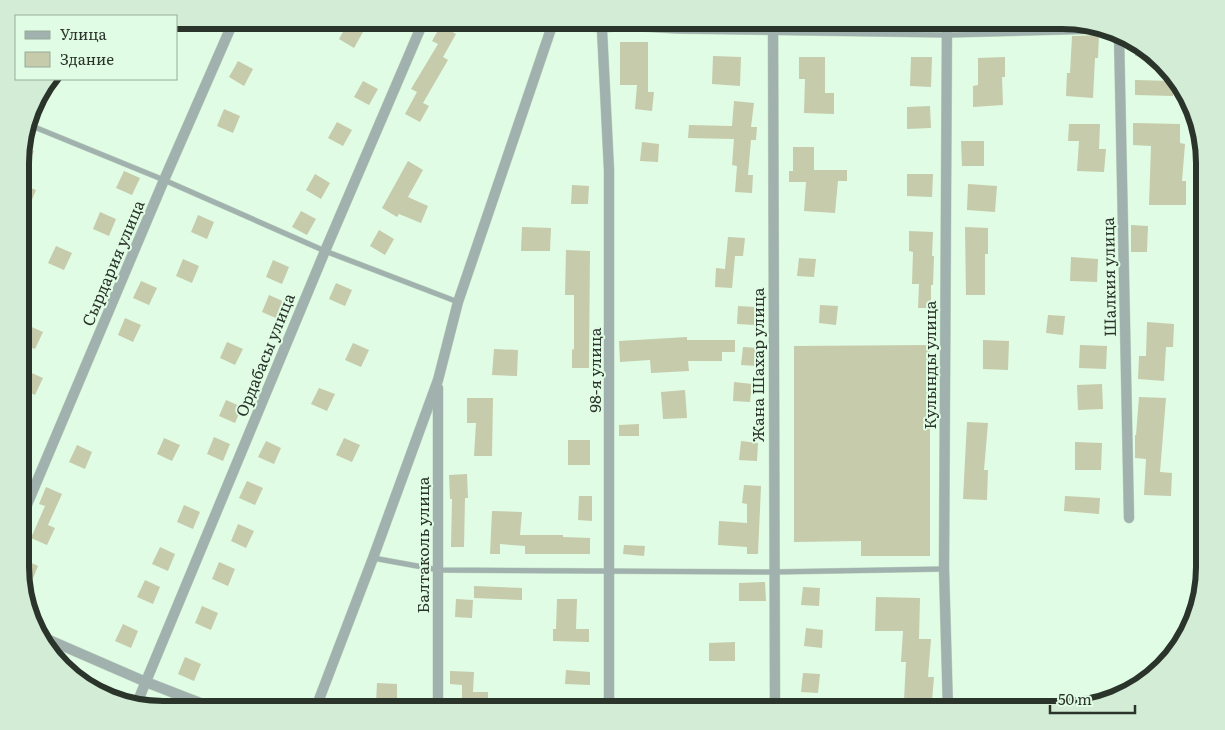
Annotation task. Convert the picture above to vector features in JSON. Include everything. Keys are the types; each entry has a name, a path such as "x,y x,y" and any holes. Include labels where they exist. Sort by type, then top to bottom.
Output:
{"street":[{"name":"Сырдария улица","path":"29,500 230,29"},
{"name":"Ордабасы улица","path":"139,699 324,251 420,29"},
{"path":"317,701 438,380 458,302 551,29"},
{"name":"Жана Шахар улица","path":"774,29 775,701"},
{"name":"Кулынды улица","path":"948,29 944,569 948,701"},
{"name":"98-я улица","path":"602,30 609,170 609,701"},
{"name":"Шалкия улица","path":"1119,42 1129,518"},
{"name":"Балтаколь улица","path":"438,380 438,701"},
{"path":"51,641 195,701"}],"lane":[{"path":"595,29 614,29"},
{"path":"642,29 948,35 1083,31"},
{"path":"34,126 164,180 324,251 458,302"},
{"path":"372,558 439,570 774,572 944,569"}],"building":[{"path":"345,29 358,29 363,32 354,48 339,39"},
{"path":"439,29 448,29 456,34 443,57 448,60 423,103 429,106 420,122 405,114 417,92 411,89 438,44 432,41"},
{"path":"1099,35 1098,58 1095,58 1093,98 1066,96 1067,73 1070,73 1072,36"},
{"path":"620,42 648,42 648,92 654,92 652,111 635,109 637,85 620,85"},
{"path":"1135,51 1144,57 1135,56"},
{"path":"713,56 741,57 740,86 712,84"},
{"path":"799,57 825,57 825,93 834,93 834,114 804,113 805,79 799,79"},
{"path":"911,57 932,57 931,87 910,86"},
{"path":"1005,57 1005,77 1002,77 1003,105 973,107 973,86 978,85 978,58"},
{"path":"238,61 253,69 244,86 229,77"},
{"path":"1135,80 1168,81 1173,88 1173,96 1135,95"},
{"path":"363,81 378,89 369,105 354,97"},
{"path":"51,89 52,90 44,107 42,106"},
{"path":"734,101 754,103 751,127 757,127 756,140 751,140 748,175 753,175 752,193 735,192 737,166 732,165 734,139 688,138 689,125 732,126"},
{"path":"930,106 931,128 907,129 907,107"},
{"path":"224,109 240,116 233,133 217,126"},
{"path":"337,122 352,130 343,146 328,138"},
{"path":"1133,123 1180,124 1180,143 1185,144 1182,181 1186,181 1186,205 1149,205 1151,146 1133,145"},
{"path":"1069,124 1100,124 1099,149 1106,149 1104,172 1077,171 1079,141 1068,141"},
{"path":"961,141 984,141 984,166 962,166"},
{"path":"642,142 659,144 658,162 640,161"},
{"path":"793,147 814,147 814,170 847,170 847,181 838,181 835,213 804,211 806,182 789,182 789,171 793,171"},
{"path":"30,149 34,151 29,162"},
{"path":"408,161 423,170 408,197 428,206 421,223 399,214 397,217 382,208"},
{"path":"124,171 140,178 132,195 116,188"},
{"path":"315,174 330,183 321,199 306,190"},
{"path":"907,174 933,174 932,197 907,196"},
{"path":"968,184 997,186 995,212 967,210"},
{"path":"572,185 589,186 588,204 571,204"},
{"path":"29,187 36,190 29,207"},
{"path":"301,211 316,219 307,235 292,227"},
{"path":"100,212 116,219 109,236 93,229"},
{"path":"198,215 214,222 207,239 191,232"},
{"path":"1131,225 1148,226 1147,252 1131,252"},
{"path":"522,227 551,228 550,251 521,251"},
{"path":"965,227 988,228 988,254 985,254 985,295 966,295"},
{"path":"379,230 394,239 385,255 370,246"},
{"path":"909,231 933,232 932,256 934,256 931,308 918,308 919,284 912,284 913,252 909,251"},
{"path":"728,237 745,238 743,256 735,256 732,288 715,287 716,268 725,269"},
{"path":"56,246 72,253 64,270 48,263"},
{"path":"566,250 590,251 589,368 572,368 572,349 574,350 574,295 565,295"},
{"path":"1071,257 1098,259 1097,282 1070,281"},
{"path":"799,258 816,259 814,277 797,276"},
{"path":"183,259 199,266 192,283 176,276"},
{"path":"273,260 289,267 282,284 266,277"},
{"path":"141,281 157,288 149,305 133,298"},
{"path":"336,283 352,290 345,306 329,299"},
{"path":"269,295 285,302 278,319 262,312"},
{"path":"820,305 838,306 836,325 819,323"},
{"path":"738,306 755,307 754,325 737,324"},
{"path":"1048,315 1065,316 1063,335 1046,333"},
{"path":"125,318 141,325 133,342 118,335"},
{"path":"1147,322 1174,324 1173,347 1166,347 1164,381 1138,379 1139,356 1146,356"},
{"path":"29,326 43,332 35,349 29,346"},
{"path":"687,337 687,340 735,340 735,352 722,352 722,361 688,361 689,371 651,373 650,360 620,362 619,341"},
{"path":"983,340 1009,341 1008,370 983,369"},
{"path":"227,342 243,349 235,365 220,358"},
{"path":"353,343 369,350 361,367 345,360"},
{"path":"930,345 930,556 861,556 861,541 794,542 794,346"},
{"path":"1080,345 1107,346 1106,369 1079,368"},
{"path":"743,347 760,348 758,366 741,365"},
{"path":"494,349 518,350 517,376 492,375"},
{"path":"29,372 43,378 35,395 29,392"},
{"path":"734,382 752,384 750,402 733,401"},
{"path":"1102,384 1103,409 1078,410 1077,385"},
{"path":"319,388 335,394 327,411 311,404"},
{"path":"685,390 687,418 663,419 661,392"},
{"path":"1139,397 1166,398 1160,472 1172,473 1171,496 1144,495 1146,459 1135,458 1135,435"},
{"path":"467,398 493,398 492,456 474,456 476,423 467,423"},
{"path":"226,400 242,407 235,423 219,416"},
{"path":"967,422 988,423 984,470 988,470 987,500 963,499"},
{"path":"639,424 639,436 619,436 619,425"},
{"path":"214,437 230,444 223,461 207,454"},
{"path":"164,438 180,445 172,461 157,454"},
{"path":"344,438 360,445 352,462 336,455"},
{"path":"568,440 590,440 590,465 568,465"},
{"path":"266,441 281,448 274,464 258,457"},
{"path":"741,441 758,443 757,461 739,460"},
{"path":"1075,442 1102,443 1101,470 1075,470"},
{"path":"77,445 92,452 85,469 69,462"},
{"path":"467,474 468,498 465,498 464,547 451,547 452,499 450,499 449,475"},
{"path":"247,481 263,488 255,505 239,498"},
{"path":"744,485 761,486 758,554 747,554 747,547 718,545 719,521 747,523 747,504 742,503"},
{"path":"46,487 62,494 48,525 55,528 47,545 31,538 45,506 39,504"},
{"path":"579,496 592,496 592,521 578,520"},
{"path":"1065,496 1100,498 1099,514 1064,511"},
{"path":"184,505 200,512 193,529 177,522"},
{"path":"492,511 522,512 520,535 563,535 563,537 590,538 590,554 525,554 525,546 500,544 500,554 490,554"},
{"path":"238,524 254,531 246,548 231,541"},
{"path":"624,545 645,546 644,556 623,554"},
{"path":"160,547 175,554 168,571 152,564"},
{"path":"29,562 38,566 30,583"},
{"path":"219,562 235,569 228,586 212,579"},
{"path":"145,580 160,587 153,604 137,597"},
{"path":"765,582 766,601 739,601 739,583"},
{"path":"474,586 522,588 522,600 474,598"},
{"path":"803,587 820,588 819,606 801,605"},
{"path":"876,597 920,598 919,639 931,639 928,677 934,677 932,701 904,700 906,662 901,662 903,631 875,631"},
{"path":"456,599 473,600 472,618 455,617"},
{"path":"557,599 577,599 576,629 589,629 589,642 553,641 553,629 556,629"},
{"path":"202,606 218,613 211,630 195,623"},
{"path":"123,624 138,631 131,648 115,641"},
{"path":"806,628 823,630 822,648 804,646"},
{"path":"735,642 735,661 709,661 709,643"},
{"path":"185,657 201,664 194,681 178,674"},
{"path":"566,670 590,672 590,685 565,684"},
{"path":"450,671 474,672 473,692 488,692 488,701 462,701 462,685 450,684"},
{"path":"803,673 820,674 818,693 801,692"},
{"path":"377,683 397,684 397,701 376,701"}]}
